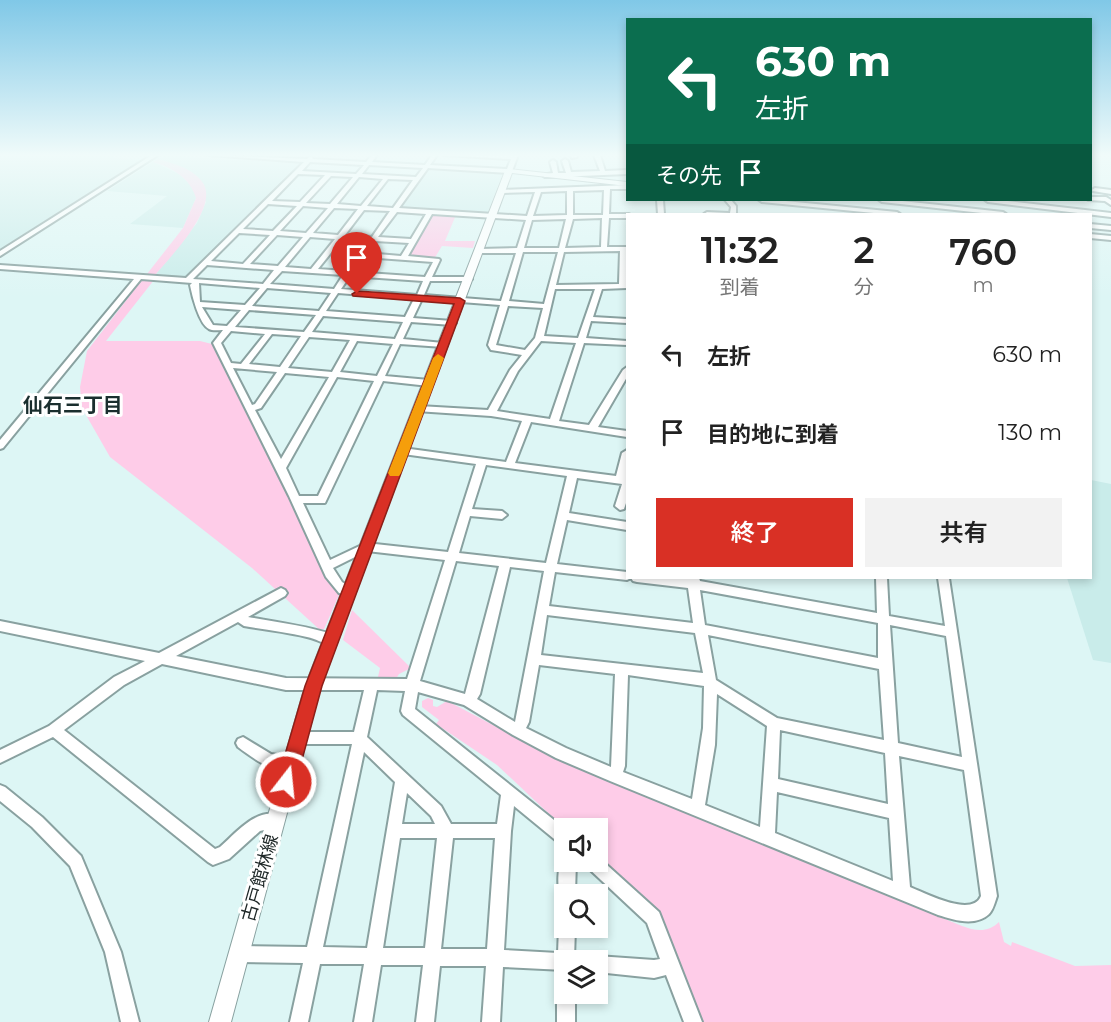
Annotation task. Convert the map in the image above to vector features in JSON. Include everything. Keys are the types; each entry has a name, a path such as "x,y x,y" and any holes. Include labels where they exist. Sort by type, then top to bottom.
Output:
{"main road":[{"name":"古戸館林線","path":"220,1022 313,686 497,203"}],"street":[{"path":"0,254 81,203"},
{"path":"191,281 204,263 265,203"},
{"path":"278,203 530,218 626,216"},
{"path":"335,203 218,342 297,499 327,566 339,588 349,592"},
{"path":"313,271 367,203"},
{"path":"251,408 258,406 336,292 401,203"},
{"path":"526,353 492,346 534,203"},
{"path":"490,414 514,370 539,338 570,217 570,203"},
{"path":"604,249 606,203"},
{"path":"797,203 814,213"},
{"path":"801,203 885,213"},
{"path":"850,210 851,203"},
{"path":"904,203 991,213"},
{"path":"1011,203 1111,215"},
{"path":"245,266 300,204"},
{"path":"913,213 914,204"},
{"path":"850,210 855,213"},
{"path":"403,258 430,212"},
{"path":"1092,226 1111,228"},
{"path":"237,231 413,241"},
{"path":"1092,236 1111,238"},
{"path":"479,250 625,249 625,286 551,287"},
{"path":"297,499 321,500 437,260 363,255"},
{"path":"204,263 427,279 468,279"},
{"path":"0,267 546,306"},
{"path":"0,446 140,276"},
{"path":"191,281 197,304 210,327 443,345"},
{"path":"554,422 590,320 599,287"},
{"path":"197,304 452,322"},
{"path":"590,320 626,321"},
{"path":"243,366 270,332"},
{"path":"539,338 626,343"},
{"path":"281,468 355,339"},
{"path":"229,364 429,382"},
{"path":"593,428 626,372"},
{"path":"419,409 528,418 626,434"},
{"path":"510,464 528,418"},
{"path":"403,450 625,482 620,506"},
{"path":"482,461 408,704 412,717 554,830"},
{"path":"518,731 522,722 550,568 573,474"},
{"path":"466,512 502,515"},
{"path":"563,516 626,526"},
{"path":"327,566 366,547 626,576"},
{"path":"468,701 473,694 505,563"},
{"path":"656,579 694,581 952,632"},
{"path":"882,579 885,665 902,892"},
{"path":"0,626 286,684 412,685 432,689 468,701 518,731 615,776 697,810 902,892 963,914 977,913 986,907 989,896 944,579"},
{"path":"694,581 695,608 710,683 709,713 697,810"},
{"path":"0,757 54,730 119,681 281,593"},
{"path":"543,610 700,629 885,665"},
{"path":"240,617 244,621 313,633 321,638 331,639"},
{"path":"534,659 704,680 774,723 971,765"},
{"path":"615,776 622,669"},
{"path":"299,1022 371,686"},
{"path":"768,838 774,723"},
{"path":"54,730 213,856 224,854 256,824 276,821"},
{"path":"299,738 360,738 435,811 446,830 425,1022"},
{"path":"243,743 268,760 292,763"},
{"path":"363,1022 401,786 405,782"},
{"path":"771,784 897,813"},
{"path":"0,792 37,822 76,861 113,952 130,1022"},
{"path":"491,1022 503,831 508,794"},
{"path":"394,831 503,831"},
{"path":"603,872 653,918 693,1022"},
{"path":"238,954 374,955 554,961"},
{"path":"608,965 654,969 671,966"},
{"path":"566,1004 566,1022"}],"shaded area":[{"path":"0,203 73,203 0,249"},
{"path":"158,203 194,203 183,228 130,224"},
{"path":"194,203 205,203 199,218 182,244 156,274 147,274 183,228"},
{"path":"206,203 261,203 185,277 156,274 197,223"},
{"path":"403,203 491,203 487,214 399,208"},
{"path":"432,214 456,215 445,241 475,241 473,248 442,246 434,259 408,256"},
{"path":"142,280 154,280 106,341 200,341 212,344 217,349 292,494 339,595 324,629 320,630 252,568 110,457 82,408 80,387 87,351"},
{"path":"1092,480 1111,484 1111,663 1093,660 1067,579 1092,579"},
{"path":"352,610 411,668 397,677 378,677 380,668 343,640"},
{"path":"428,698 433,700 433,706 437,707 447,701 567,764 962,926 981,930 995,926 999,922 1004,942 1011,946 1012,942 1075,966 1111,965 1111,1022 699,1022 659,919 608,871 608,818 554,819 497,765 436,724 439,720 422,707 422,701"}],"slow traffic":[{"path":"394,473 438,358"}],"district":[{"name":"仙石三丁目","path":"73,405"}],"route":[{"path":"286,782 313,686 460,301 357,294"}]}
